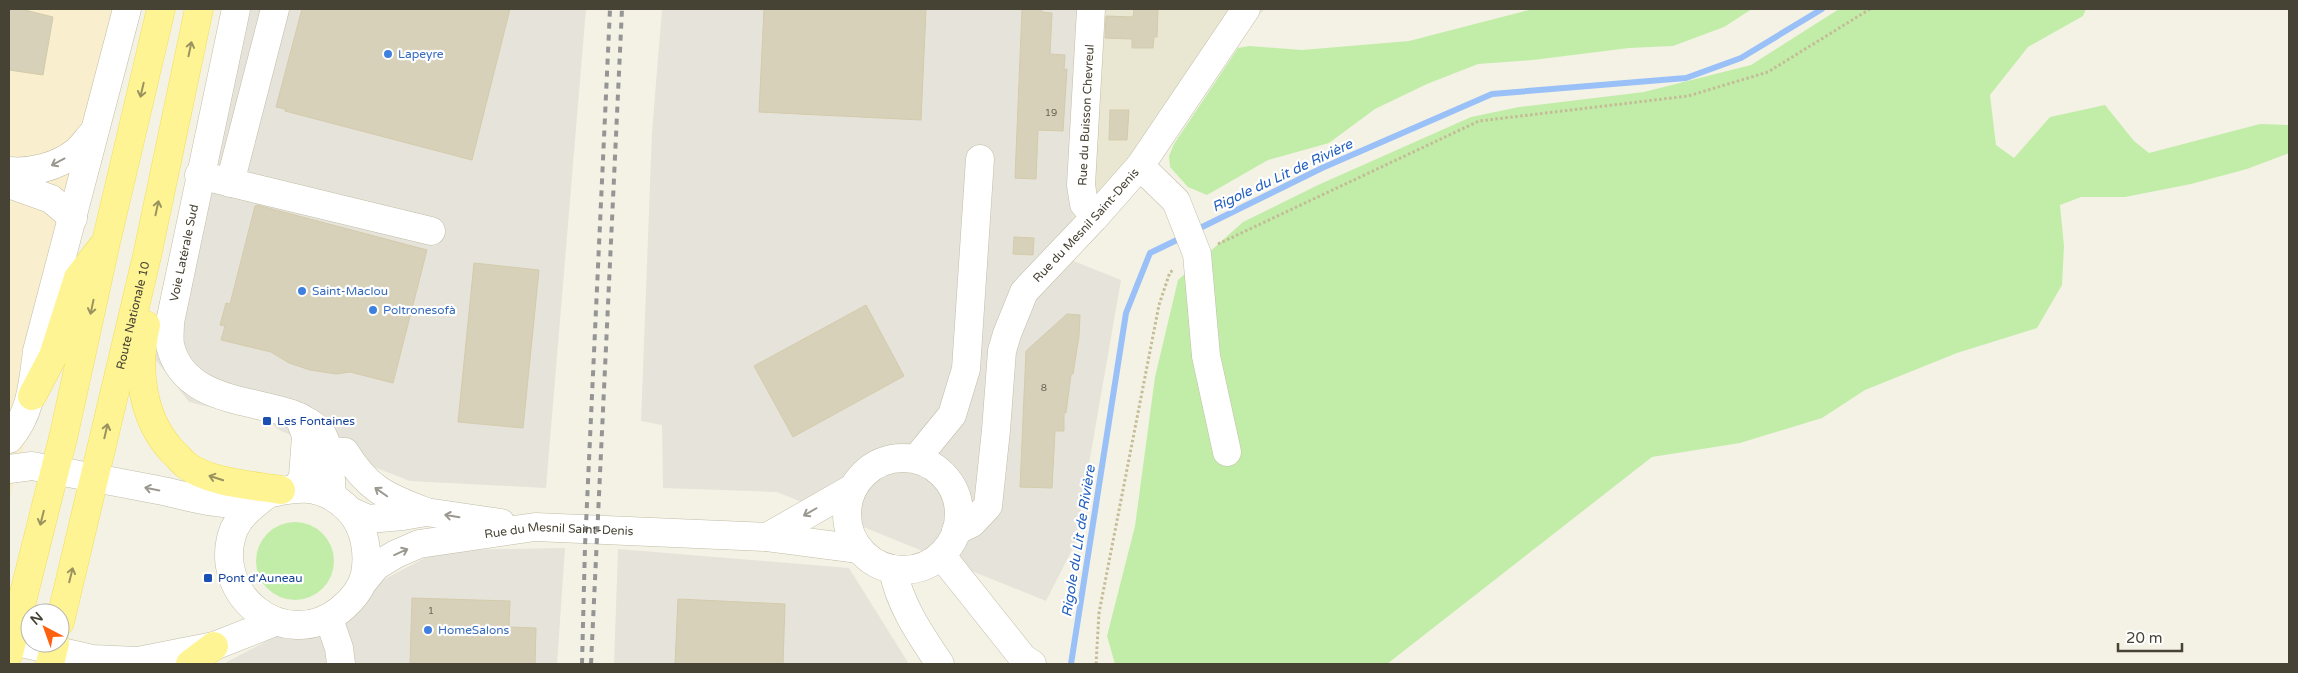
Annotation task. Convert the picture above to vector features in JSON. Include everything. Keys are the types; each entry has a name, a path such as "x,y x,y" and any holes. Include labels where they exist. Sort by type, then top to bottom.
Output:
{"main road":[{"path":"10,645 64,434 106,242 161,9"},
{"name":"Route Nationale 10","path":"64,603 147,256 199,9"},
{"path":"32,396 53,356 78,278 106,242"},
{"path":"147,256 154,291 142,344 141,380 149,411 160,437 186,465 218,479 282,490"},
{"path":"190,664 214,646"}],"street":[{"path":"9,439 19,426 32,396 37,352 127,9"},
{"name":"Voie Latérale Sud","path":"236,9 199,175 170,322 170,345 178,364 191,380 207,391 299,417 322,435 328,451 341,504"},
{"path":"230,183 275,9"},
{"name":"Rue du Buisson Chevreul","path":"1091,9 1081,185 1084,204 1095,217"},
{"name":"Rue du Mesnil Saint-Denis","path":"956,532 972,523 988,506 993,467 1000,372 1007,334 1024,292 1140,166 1246,9"},
{"path":"9,171 22,172 50,166 76,152 95,130"},
{"path":"916,459 952,415 966,369 980,159"},
{"path":"1140,166 1176,200 1196,250 1206,356 1227,452"},
{"path":"199,175 431,231"},
{"path":"9,184 51,199 73,218"},
{"path":"299,417 306,436 303,476 282,490 248,508 235,528 229,551 230,568 239,591 257,612 275,622 294,626 316,624 329,619 349,603 363,582 368,560 365,540 341,504"},
{"path":"328,451 345,452 357,471 391,499 426,512 535,527"},
{"path":"916,459 931,465 944,476 954,490 958,504 956,532 941,555 926,565 908,570 893,569 874,562 859,549 851,535 846,520 847,504 853,488 861,476 872,466 886,460 916,459"},
{"path":"9,469 32,466 226,504 282,490 318,491 368,519 426,512"},
{"path":"954,490 993,467"},
{"path":"767,537 853,488"},
{"name":"Rue du Mesnil Saint-Denis","path":"363,582 376,566 396,554 419,544 535,527 767,537 859,549"},
{"path":"941,555 1023,658 1032,664"},
{"path":"893,569 896,588 917,630 940,664"},
{"path":"329,619 339,648 341,664"},
{"path":"53,653 92,659 138,661 214,646 275,622"}],"path":[{"path":"1096,664 1099,613 1159,305 1170,272 1196,250 1479,121 1688,96 1768,72 1870,9"}],"shaded area":[{"path":"9,9 140,9 9,501"},
{"path":"225,9 586,9 546,488 410,481 281,431 267,421 189,402 155,359 157,314"},
{"path":"662,9 1078,9 1071,260 1121,280 1075,544 1046,601 777,492 663,488 662,425 641,421 652,132"},
{"path":"1078,9 1265,9 1255,19 1159,164 1071,261"},
{"path":"565,548 557,664 223,664 440,550"},
{"path":"618,549 849,568 909,664 614,664"}],"green space":[{"path":"1533,9 1752,9 1724,27 1673,46 1629,48 1533,60 1478,64 1427,84 1375,109 1329,143 1268,160 1207,195 1188,187 1170,167 1169,156 1174,144 1238,48 1249,46 1302,50 1409,41"},
{"path":"1839,9 2086,9 2083,16 2028,47 1990,95 1996,145 2014,158 2050,117 2105,105 2134,141 2149,153 2260,124 2289,125 2289,153 2247,169 2191,184 2125,197 2081,197 2060,205 2064,246 2062,285 2037,328 1957,353 1865,390 1822,418 1740,443 1652,457 1387,664 1115,664 1107,636 1135,526 1155,377 1178,280 1243,222 1318,185 1471,117 1519,107 1644,92 1751,65"},
{"path":"295,522 310,525 323,533 331,546 334,561 331,576 323,589 310,597 295,600 280,597 267,589 259,576 256,561 259,546 267,533 280,525"}],"building":[{"path":"9,9 21,9 53,17 43,75 9,70"},
{"path":"302,9 510,9 472,160 285,111 285,109 276,107"},
{"path":"764,9 926,9 921,120 759,112"},
{"path":"1022,9 1042,9 1042,12 1052,13 1050,54 1065,55 1064,70 1067,69 1063,131 1038,130 1036,179 1015,178"},
{"path":"1134,9 1158,9 1157,37 1154,37 1153,48 1132,48 1132,39 1105,38 1106,16 1133,17"},
{"path":"1110,110 1129,110 1127,140 1109,140"},
{"path":"255,206 427,250 393,383 350,372 336,374 310,370 289,363 271,352 221,340 225,326 220,325 226,303 230,304"},
{"path":"1014,237 1034,238 1033,255 1013,254"},
{"path":"474,263 539,270 523,428 458,422"},
{"path":"866,305 904,376 793,437 754,366"},
{"path":"1067,314 1080,315 1079,336 1073,374 1071,374 1066,413 1064,413 1064,431 1055,431 1052,488 1020,487 1026,351"},
{"path":"412,598 510,601 509,627 536,628 535,664 410,664"},
{"path":"678,599 785,604 783,664 675,664"}],"waterway":[{"name":"Rigole du Lit de Rivière","path":"1194,231 1322,168 1492,94 1686,78 1741,58 1822,9"},
{"name":"Rigole du Lit de Rivière","path":"1071,664 1126,313 1150,253 1183,237"}],"railway":[{"path":"582,664 585,546 610,9"},
{"path":"591,664 622,9"}],"place":[{"name":"Lapeyre","path":"388,54"},
{"name":"Saint-Maclou","path":"302,291"},
{"name":"Poltronesofà","path":"373,310"},
{"name":"Les Fontaines","path":"267,421"},
{"name":"Pont d'Auneau","path":"208,578"},
{"name":"HomeSalons","path":"428,630"}]}
